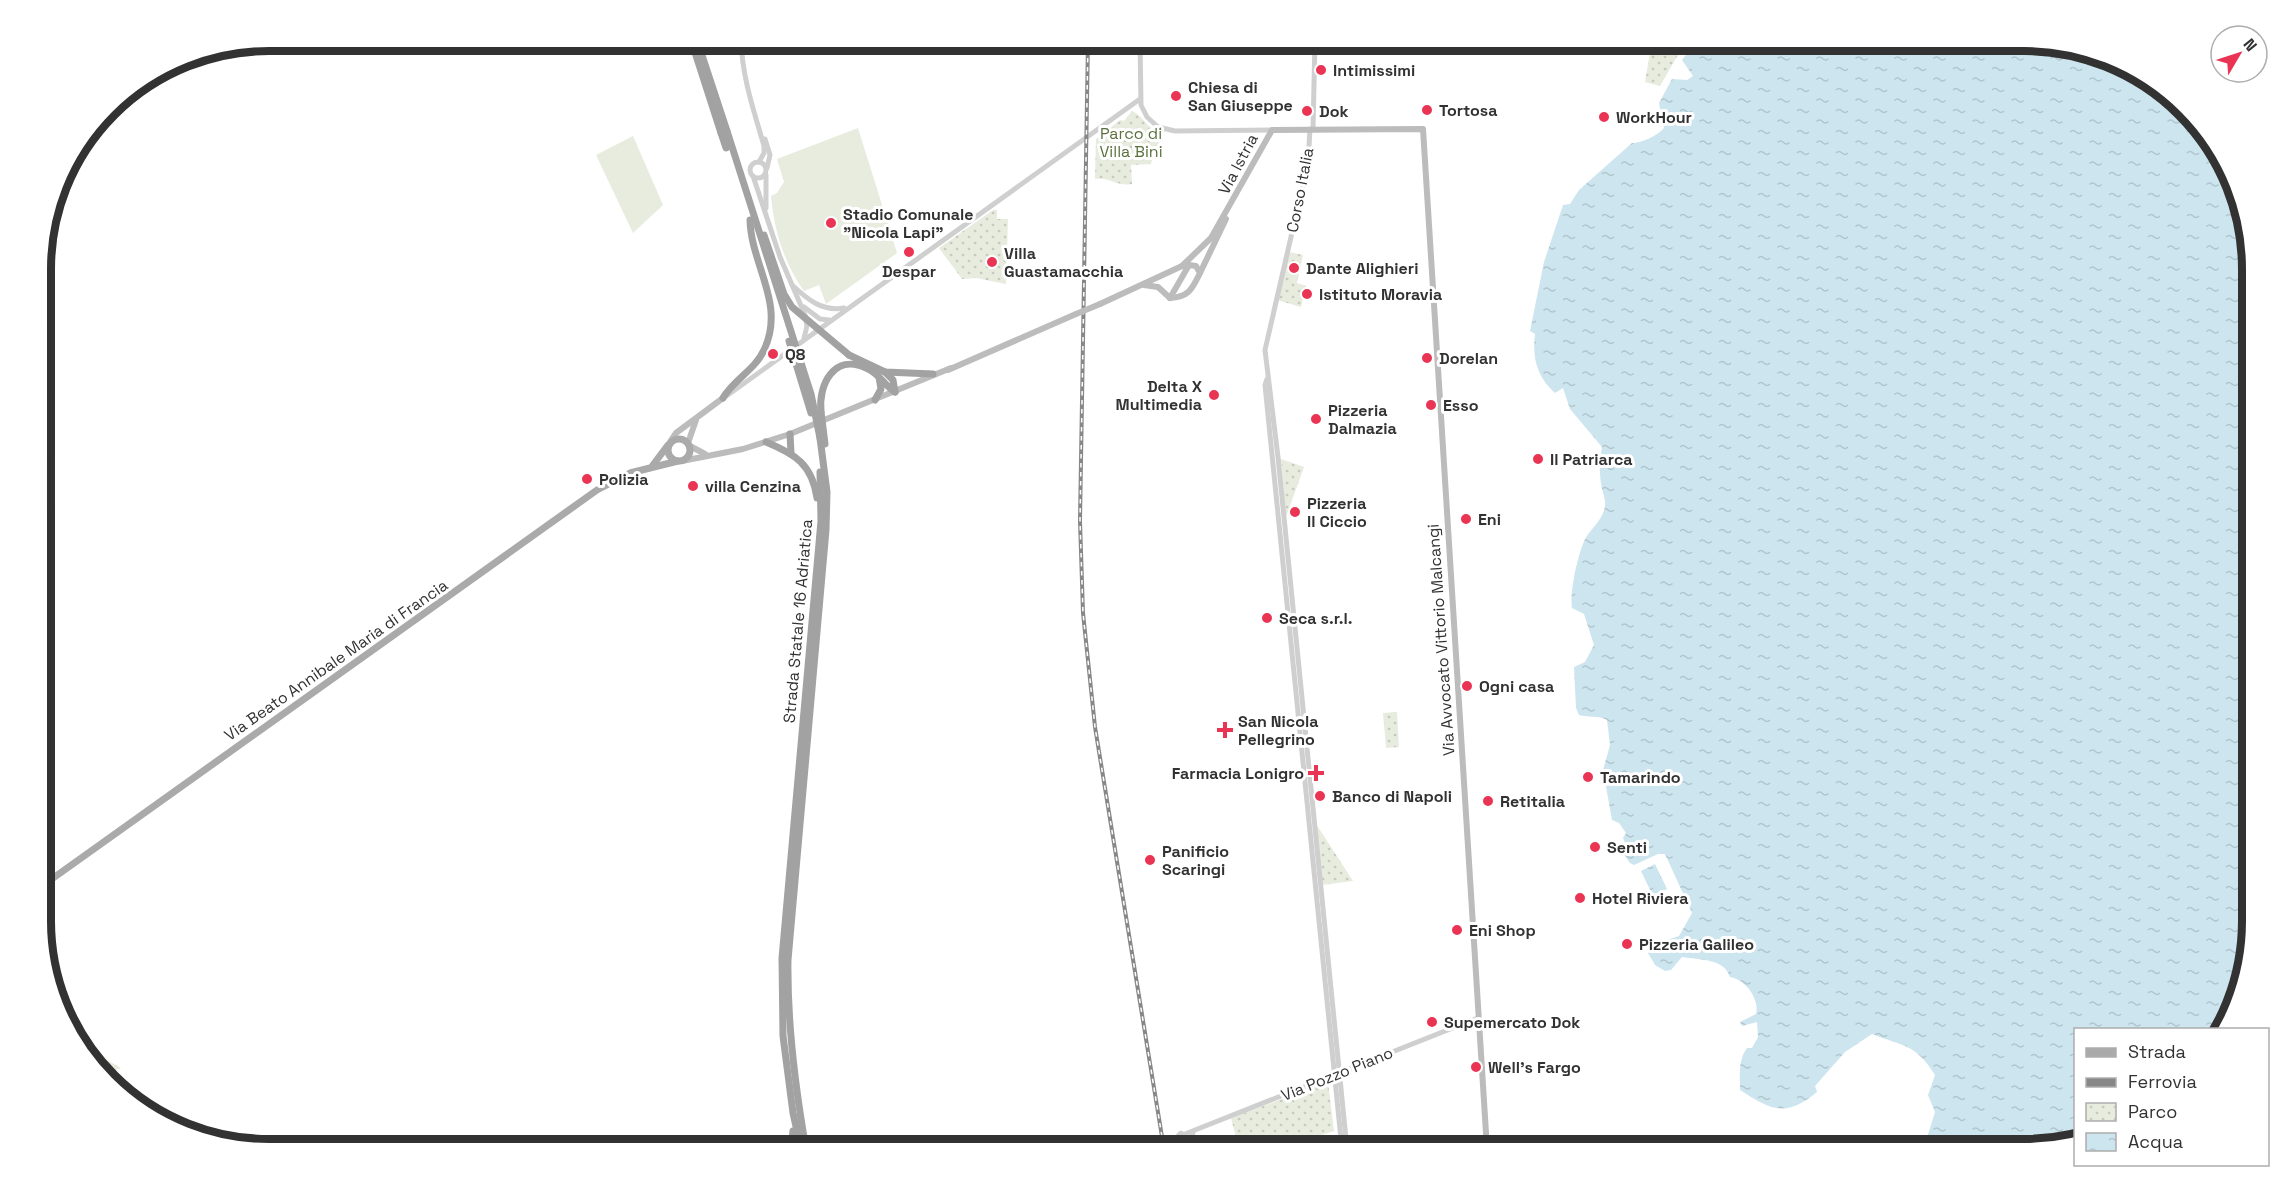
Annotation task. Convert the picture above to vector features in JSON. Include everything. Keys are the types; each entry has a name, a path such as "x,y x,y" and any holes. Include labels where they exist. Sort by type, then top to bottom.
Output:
{"highway":[{"name":"Strada Statale 16 Adriatica","path":"698,51 811,394 821,441 827,492 826,530 788,960 788,1004 792,1054 805,1139"},
{"name":"Strada Statale 16 Adriatica","path":"724,132 821,441 821,521 782,958 783,1036 799,1139"},
{"path":"724,132 784,294 792,307 849,355 893,381 895,392"},
{"path":"723,399 728,390 749,371 764,350 772,310 771,299 750,236 750,220"},
{"path":"821,441 821,388 826,378 838,367 858,364 881,373 933,374"},
{"path":"875,400 881,389 881,373"},
{"path":"790,434 792,453"},
{"path":"766,442 792,453 810,473 815,485 817,568"},
{"path":"791,1099 793,1139"}],"main road":[{"name":"Via Avvocato Vittorio Malcangi","path":"1311,129 1423,129 1486,1139"},
{"path":"1272,130 1311,129"},
{"name":"Via Istria","path":"1190,292 1229,210 1272,130"},
{"name":"Via Istria","path":"1170,298 1186,266 1205,246 1229,210"},
{"path":"910,385 1186,266 1196,266 1200,273"},
{"path":"1143,285 1158,287 1170,298 1190,292"},
{"path":"1177,287 1182,293 1190,292"},
{"path":"723,399 676,432 669,444 669,456 680,461 766,442 951,368"},
{"path":"680,461 690,453 689,445 698,417"},
{"path":"669,444 679,438 701,454 711,454"},
{"name":"Via Beato Annibale Maria di Francia","path":"651,466 669,444"},
{"name":"Via Beato Annibale Maria di Francia","path":"51,880 597,490 612,481 651,466 680,461"}],"street":[{"path":"742,51 744,71 770,155 767,170 767,215"},
{"path":"1140,51 1140,99 1147,117 1164,130 1272,130"},
{"name":"Corso Italia","path":"1307,785 1276,457 1265,385 1267,379 1265,350 1308,163 1315,51"},
{"path":"723,399 1140,99"},
{"path":"759,124 764,153 759,162 750,167 790,284 807,326 804,339"},
{"path":"759,162 767,170"},
{"path":"753,176 761,178 767,170"},
{"path":"790,284 810,301 822,307 848,307"},
{"path":"798,301 820,319 830,320"},
{"path":"822,307 830,320"},
{"path":"1307,785 1314,884 1346,1139"},
{"path":"1307,785 1320,887 1341,1139"},
{"name":"Via Pozzo Piano","path":"1185,1139 1186,1136 1197,1130 1336,1072 1478,1018"},
{"name":"Via Pozzo Piano","path":"1177,1139 1179,1133 1186,1136"}],"green space":[{"path":"1650,51 1680,51 1660,86 1645,82"},
{"name":"Parco di Villa Bini","path":"1132,111 1160,134 1157,156 1153,157 1151,164 1131,165 1132,184 1095,179 1096,139 1120,120 1124,121"},
{"name":"Stadio Comunale \"Nicola Lapi\"","path":"858,128 897,253 826,304 819,285 804,291 781,246 771,196 777,193 784,182 777,159"},
{"path":"633,136 663,205 633,233 596,155"},
{"path":"993,210 997,210 997,219 1008,219 1006,284 976,278 962,279 939,248"},
{"path":"1289,252 1303,255 1297,283 1306,286 1301,307 1277,300"},
{"path":"1281,459 1304,467 1286,517"},
{"path":"1397,712 1399,747 1386,748 1383,713"},
{"path":"1315,826 1318,827 1353,881 1322,885"},
{"path":"97,1056 100,1056 121,1068 112,1072"},
{"path":"1328,1082 1334,1131 1310,1139 1236,1139 1231,1118"}],"water":[{"path":"1689,51 2039,51 2081,58 2133,80 2168,105 2188,125 2220,172 2235,212 2242,254 2242,936 2238,964 2225,1005 2214,1028 2074,1028 2074,1134 2039,1139 1927,1139 1935,1112 1928,1095 1935,1075 1915,1051 1872,1034 1845,1052 1815,1086 1817,1092 1806,1100 1787,1108 1770,1106 1740,1090 1742,1058 1747,1048 1752,1048 1758,1037 1757,1022 1742,1026 1740,1022 1756,1014 1756,1002 1750,991 1741,982 1730,977 1727,971 1717,963 1682,957 1671,970 1665,971 1655,965 1648,953 1651,945 1679,936 1692,913 1665,854 1658,854 1634,865 1620,849 1626,845 1623,838 1626,833 1619,823 1612,820 1603,770 1610,745 1607,720 1579,715 1576,708 1574,667 1585,662 1594,645 1584,614 1572,608 1571,601 1576,570 1585,539 1601,517 1605,506 1600,474 1602,447 1570,409 1563,388 1555,393 1540,374 1534,351 1535,334 1530,331 1544,262 1563,205 1570,204 1579,190 1632,143 1649,138 1664,128 1659,103 1672,79 1687,80 1693,76 1682,60"},
{"path":"1655,864 1667,889 1653,896 1641,871"}],"railway":[{"path":"1088,51 1080,521 1083,613 1095,727 1162,1139"}],"place":[{"name":"Intimissimi","path":"1321,70"},
{"name":"Chiesa di San Giuseppe","path":"1176,96"},
{"name":"Tortosa","path":"1427,110"},
{"name":"Dok","path":"1307,111"},
{"name":"WorkHour","path":"1604,117"},
{"name":"Stadio Comunale \"Nicola Lapi\"","path":"831,223"},
{"name":"Despar","path":"909,252"},
{"name":"Villa Guastamacchia","path":"992,262"},
{"name":"Dante Alighieri","path":"1294,268"},
{"name":"Istituto Moravia","path":"1307,294"},
{"name":"Q8","path":"773,354"},
{"name":"Dorelan","path":"1427,358"},
{"name":"Delta X Multimedia","path":"1214,395"},
{"name":"Esso","path":"1431,405"},
{"name":"Pizzeria Dalmazia","path":"1316,419"},
{"name":"Il Patriarca","path":"1538,459"},
{"name":"Polizia","path":"587,479"},
{"name":"villa Cenzina","path":"693,486"},
{"name":"Pizzeria Il Ciccio","path":"1295,512"},
{"name":"Eni","path":"1466,519"},
{"name":"Seca s.r.l.","path":"1267,618"},
{"name":"Ogni casa","path":"1467,686"},
{"name":"San Nicola Pellegrino","path":"1225,730"},
{"name":"Farmacia Lonigro","path":"1316,773"},
{"name":"Tamarindo","path":"1588,777"},
{"name":"Banco di Napoli","path":"1320,796"},
{"name":"Retitalia","path":"1488,801"},
{"name":"Senti","path":"1595,847"},
{"name":"Panificio Scaringi","path":"1150,860"},
{"name":"Hotel Riviera","path":"1580,898"},
{"name":"Eni Shop","path":"1457,930"},
{"name":"Pizzeria Galileo","path":"1627,944"},
{"name":"Supemercato Dok","path":"1432,1022"},
{"name":"Well's Fargo","path":"1476,1067"}]}
